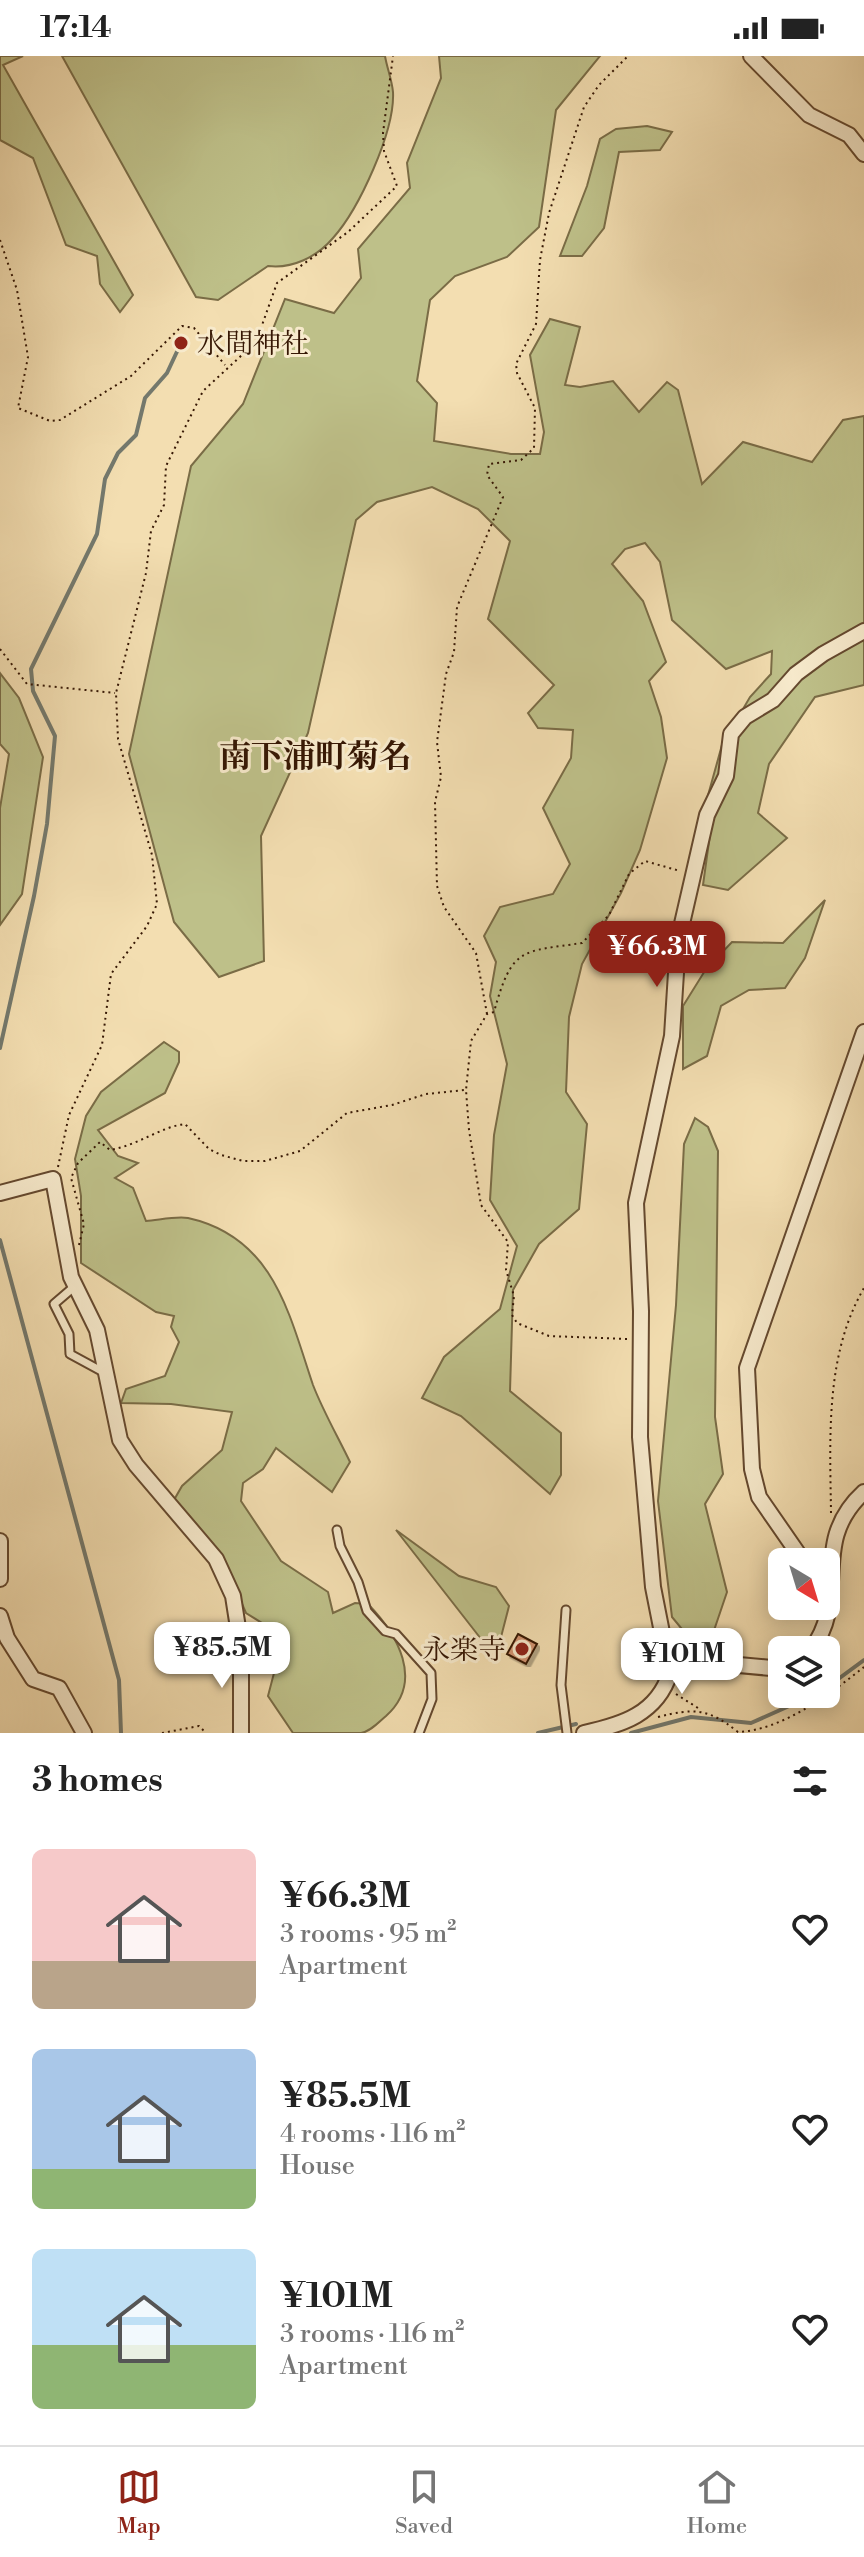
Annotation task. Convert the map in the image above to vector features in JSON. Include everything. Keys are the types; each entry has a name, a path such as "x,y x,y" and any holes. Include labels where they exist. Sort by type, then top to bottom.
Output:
{"street":[{"path":"751,56 809,115 849,135 864,154"},
{"path":"668,1680 653,1587 640,1437 636,1203 672,1036 678,941 707,815 726,776 727,750 736,726 773,700 796,674 823,654 864,631"},
{"path":"794,1548 759,1497 755,1484 748,1430 747,1368 864,1032"},
{"path":"1,1192 53,1179 69,1268 75,1286 93,1316 114,1424 128,1454 216,1559 233,1596 241,1647 241,1733"},
{"path":"831,1548 843,1515 864,1492"},
{"path":"0,1541 0,1579"},
{"path":"0,1616 7,1638 33,1679 59,1688 84,1733"},
{"path":"584,1733 635,1719 668,1680 717,1663 768,1668"}],"lane":[{"path":"75,1286 54,1304 69,1334 70,1354 105,1373"},
{"path":"337,1530 340,1546 358,1582 367,1611 385,1631 396,1634 431,1673 432,1699 419,1733"},
{"path":"566,1610 561,1685 567,1733"}],"path":[{"path":"53,1179 65,1142 69,1115 102,1045 111,974 147,926 157,904 152,855 118,739 116,693 146,573 151,531 164,505 166,466 197,401 226,366 256,342 277,283 366,217 397,186 384,151 383,133 393,56"},
{"path":"628,56 599,85 584,107 549,213 540,260 536,324 516,364 517,373 535,408 534,448 521,460 489,464 487,475 503,497 457,607 454,652 446,674 437,742 441,777 435,802 437,886 444,907 476,953 487,1014 471,1041 466,1090 481,1205 493,1226 508,1242 506,1270 514,1296 512,1315 517,1323 549,1336 640,1340"},
{"path":"0,240 17,290 28,357 18,408 50,421 60,420 131,376 182,326 194,328 226,366"},
{"path":"0,649 27,684 116,693"},
{"path":"487,1014 494,1012 501,986 524,953 536,948 582,943 592,936 609,915 629,874 639,865 645,861 693,875"},
{"path":"69,1268 84,1224 71,1178 78,1163 100,1142 110,1150 130,1147 173,1126 185,1124 209,1149 221,1155 243,1161 265,1161 300,1151 347,1113 392,1105 426,1094 466,1090"},
{"path":"831,1521 832,1394 850,1316 864,1288"},
{"path":"668,1680 701,1710 721,1717 738,1732 772,1723 810,1705 864,1667"},
{"path":"635,1719 701,1710"},
{"path":"162,1733 199,1726 206,1733"}],"green space":[{"path":"0,56 23,56 3,65 133,295 120,312 100,284 97,256 66,245 33,158 0,140"},
{"path":"62,56 385,56 393,92 392,108 374,169 354,208 327,245 295,263 268,266 218,300 196,297"},
{"path":"439,56 600,56 556,110 539,227 507,257 455,276 430,300 417,381 437,403 434,441 511,454 540,454 544,432 530,355 550,319 580,327 565,385 580,387 613,381 639,412 667,382 678,390 702,484 743,442 812,462 843,420 864,416 864,685 815,697 769,764 758,813 787,838 728,890 703,885 712,820 707,799 722,745 750,697 771,674 772,651 726,669 672,620 660,562 645,543 625,549 612,564 643,601 666,662 649,681 661,717 667,758 640,850 621,893 582,964 569,1017 566,1092 587,1124 579,1209 539,1244 513,1290 510,1391 561,1433 561,1475 550,1494 461,1416 422,1398 444,1357 500,1309 517,1246 490,1200 494,1135 507,1064 490,996 496,962 484,936 500,907 553,894 570,864 543,808 571,758 573,730 538,728 528,713 554,685 488,619 510,541 478,509 432,487 377,502 356,520 308,733 261,836 264,961 219,977 174,922 129,754 191,466 243,404 285,299 334,313 361,278 358,249 410,188 407,163 441,78"},
{"path":"647,126 672,132 660,150 619,152 604,228 582,256 560,256 587,186 600,139 616,129"},
{"path":"0,673 19,698 43,757 22,894 0,925 0,808 9,754 0,744"},
{"path":"825,900 805,958 785,988 749,990 721,1006 707,1056 683,1069 683,1006 706,969 732,942 783,943"},
{"path":"164,1042 179,1052 179,1062 165,1093 98,1130 118,1156 138,1163 115,1178 133,1188 146,1221 188,1218 217,1228 240,1242 259,1260 286,1306 317,1395 350,1462 332,1492 276,1448 263,1469 243,1483 241,1501 281,1561 328,1592 333,1613 355,1603 368,1604 397,1643 405,1673 404,1688 398,1702 386,1716 361,1733 293,1733 268,1696 279,1654 278,1633 246,1613 222,1558 174,1500 182,1486 222,1450 232,1412 171,1404 121,1403 126,1389 165,1376 179,1342 171,1327 174,1316 156,1312 81,1263 81,1196 75,1159 86,1116 101,1092"},
{"path":"695,1118 708,1127 718,1151 715,1417 723,1474 705,1504 727,1592 707,1651 686,1634 672,1617 658,1501 676,1305 684,1144"},
{"path":"396,1530 459,1576 496,1587 509,1606 500,1641 485,1644"}],"building":[{"name":"永楽寺","path":"518,1634 537,1644 526,1664 507,1654"}],"waterway":[{"path":"0,1048 47,824 55,736 33,691 31,669 97,534 105,479 118,453 136,435 145,398 167,373 181,343"},
{"path":"0,1240 119,1680 121,1733"},
{"path":"840,1678 864,1660"},
{"path":"631,1733 691,1717 751,1723 785,1708"},
{"path":"538,1733 576,1724"}],"place":[{"name":"水間神社","path":"181,343"},
{"name":"永楽寺","path":"522,1649"}],"district":[{"name":"南下浦町菊名","path":"315,756"}]}
